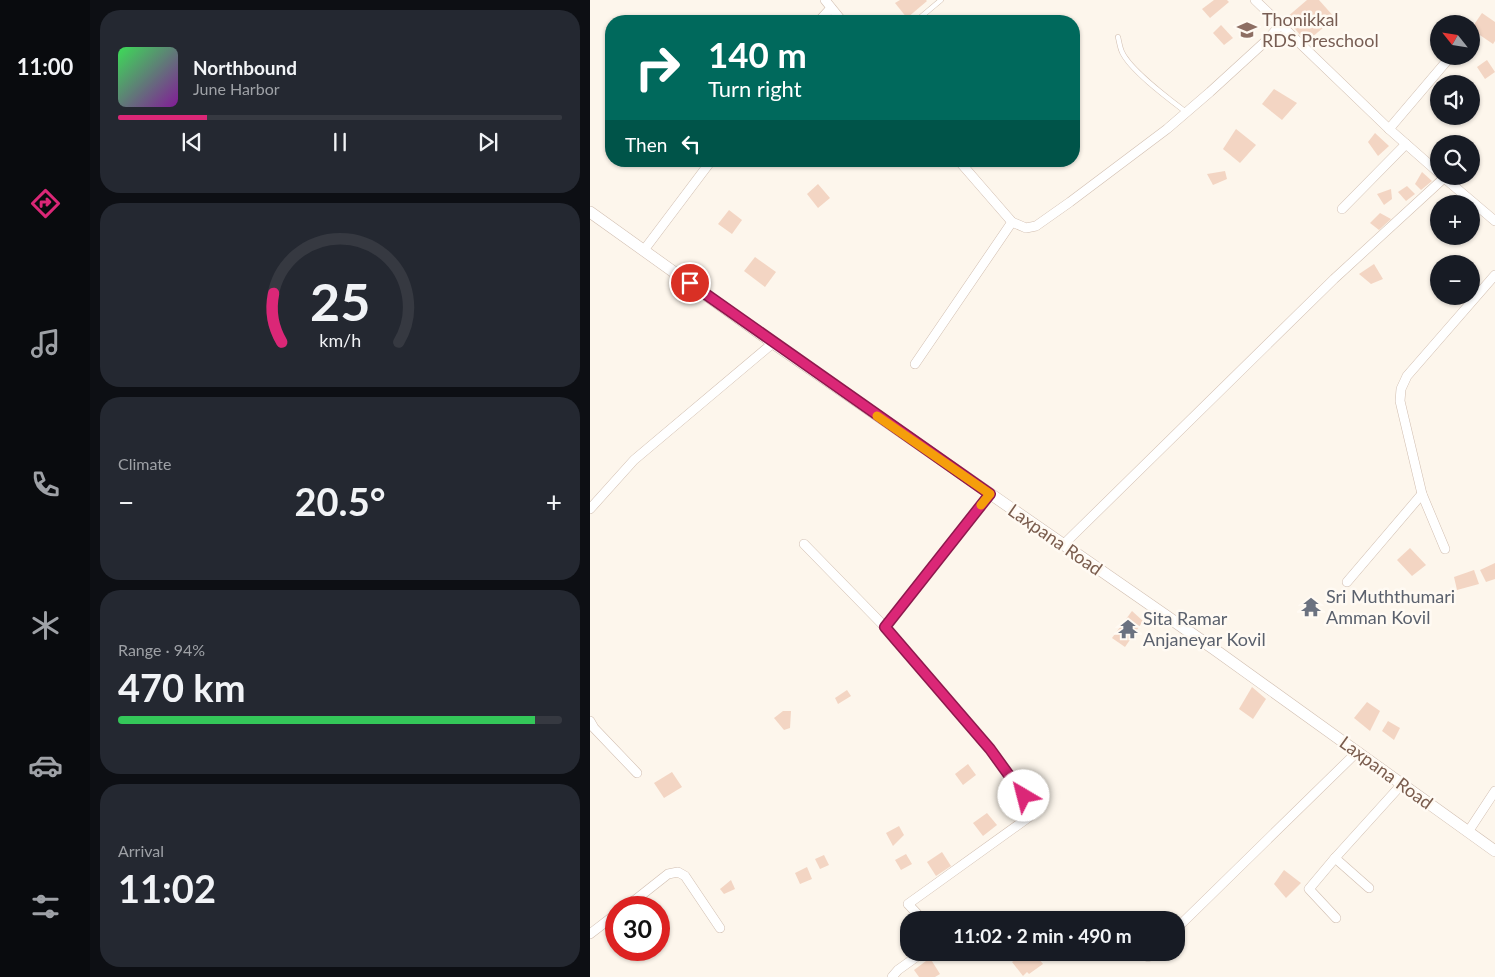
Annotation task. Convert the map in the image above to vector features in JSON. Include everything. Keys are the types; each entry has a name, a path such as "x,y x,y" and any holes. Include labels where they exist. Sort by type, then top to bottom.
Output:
{"street":[{"path":"825,0 837,15"},
{"path":"1255,0 1430,165"},
{"path":"825,15 831,8"},
{"path":"964,167 1012,222 1026,228 1036,226 1187,113 1268,39 1281,24"},
{"path":"1390,129 1443,65"},
{"path":"1342,209 1406,144"},
{"path":"644,250 706,167"},
{"path":"1063,545 1433,185"},
{"path":"1453,185 1495,221"},
{"name":"Laxpana Road","path":"590,212 773,343 1214,649 1495,851"},
{"path":"915,364 1012,222"},
{"path":"1445,549 1422,494 1400,401 1401,389 1407,376 1495,275"},
{"path":"590,509 634,460 773,343"},
{"path":"885,627 990,494"},
{"path":"1347,582 1422,494"},
{"path":"804,544 885,627 990,749 1036,812 908,904 915,911"},
{"path":"591,727 637,773"},
{"path":"1185,920 1357,752"},
{"path":"1336,918 1309,890 1335,858 1402,784"},
{"path":"1468,832 1495,791"},
{"path":"1335,858 1369,888"},
{"path":"640,896 668,874 678,872 685,876 720,928"},
{"path":"590,934 605,922"},
{"path":"892,977 910,961"}],"lane":[{"path":"923,15 941,0"},
{"path":"1118,37 1122,53 1134,67 1187,113"}],"building":[{"path":"900,0 927,1 911,15 905,15 895,3"},
{"path":"1214,0 1227,0 1229,2 1210,18 1202,9"},
{"path":"1307,0 1319,0 1335,18 1306,42 1286,18"},
{"path":"1482,13 1495,22 1495,41 1493,44 1480,35 1480,16"},
{"path":"1221,25 1233,38 1224,45 1213,33"},
{"path":"1487,60 1495,72 1485,79 1477,67"},
{"path":"1274,89 1297,103 1282,120 1262,104"},
{"path":"1236,129 1256,145 1240,163 1223,149"},
{"path":"1375,133 1389,146 1378,156 1368,142"},
{"path":"1225,171 1227,179 1213,185 1207,174"},
{"path":"1422,172 1430,179 1430,183 1421,190 1415,184"},
{"path":"818,184 830,198 818,208 807,194"},
{"path":"1407,186 1415,194 1406,201 1398,192"},
{"path":"1391,189 1392,199 1384,205 1377,194"},
{"path":"729,210 742,220 732,234 718,224"},
{"path":"1380,213 1391,219 1379,230 1370,223"},
{"path":"755,257 776,272 765,287 744,271"},
{"path":"1374,264 1383,279 1371,284 1359,274"},
{"path":"1410,548 1426,565 1412,576 1397,560"},
{"path":"1495,563 1495,579 1486,582 1480,570"},
{"path":"1474,570 1479,584 1457,590 1454,577"},
{"name":"Sita Ramar Anjaneyar Kovil","path":"1132,611 1143,621 1125,647 1112,638"},
{"path":"1252,687 1266,699 1253,719 1239,709"},
{"path":"847,690 851,696 838,704 835,698"},
{"path":"1367,702 1380,711 1370,731 1354,718"},
{"path":"783,711 791,711 790,728 784,730 774,718"},
{"path":"1388,721 1400,728 1394,740 1382,731"},
{"path":"968,764 976,775 963,785 955,774"},
{"path":"672,772 682,787 664,798 654,783"},
{"path":"987,813 997,825 983,836 973,823"},
{"path":"899,826 904,835 893,846 886,833"},
{"path":"942,852 951,866 936,876 927,862"},
{"path":"906,854 912,864 901,870 895,860"},
{"path":"824,855 829,865 820,869 815,859"},
{"path":"807,867 812,879 800,884 795,873"},
{"path":"1284,870 1301,883 1286,898 1274,884"},
{"path":"731,880 735,889 724,894 720,889"},
{"path":"926,961 932,961 940,974 935,977 919,977 914,970"},
{"path":"1041,961 1043,964 1023,976 1012,962"}],"slow traffic":[{"path":"877,416 990,494 981,505"}],"place":[{"name":"Thonikkal RDS Preschool","path":"1247,30"},
{"name":"Sri Muththumari Amman Kovil","path":"1311,607"},
{"name":"Sita Ramar Anjaneyar Kovil","path":"1128,629"}],"route":[{"path":"690,283 990,494 885,627 990,749 1024,796"}]}
